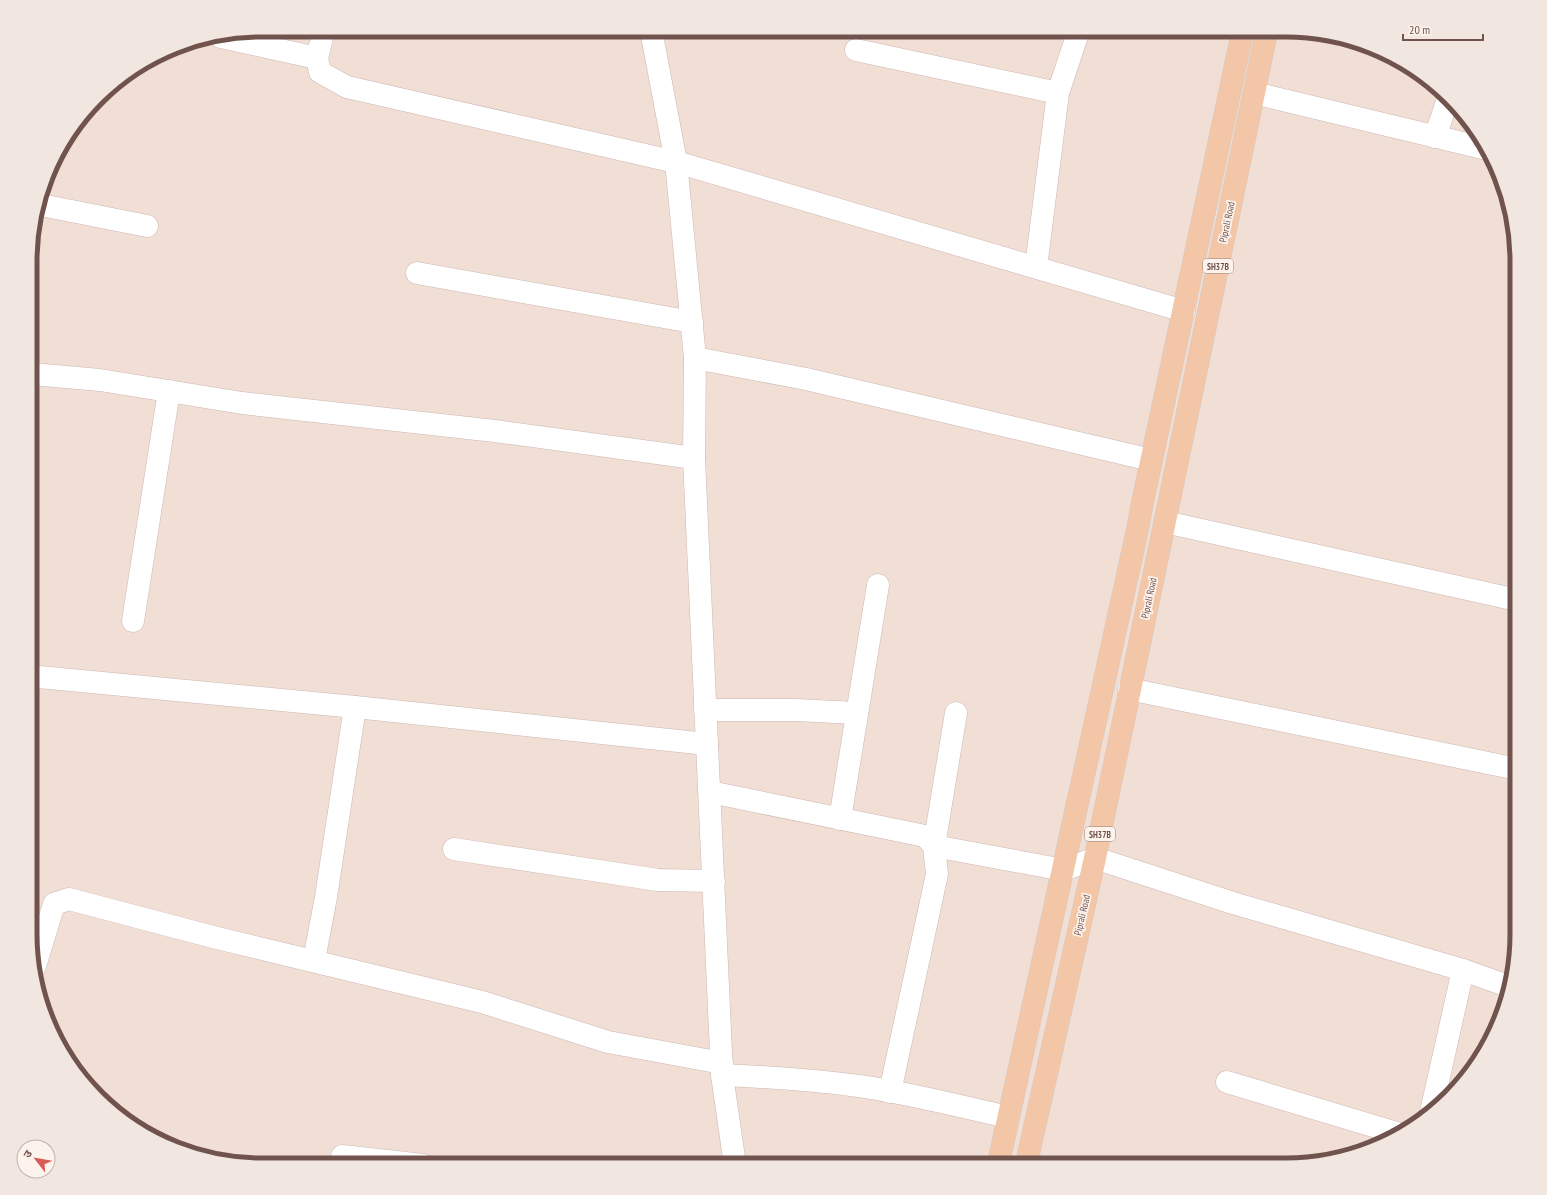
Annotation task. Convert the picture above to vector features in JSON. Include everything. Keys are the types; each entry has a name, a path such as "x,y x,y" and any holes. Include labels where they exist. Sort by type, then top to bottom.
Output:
{"main road":[{"path":"999,1158 1138,532 1151,460 1242,37"},
{"name":"Piprali Road","path":"1028,1158 1095,858 1266,37"}],"street":[{"path":"322,37 317,58 320,72 348,87 676,162 1184,311"},
{"path":"652,37 676,162 695,358 694,458 722,1069 734,1158"},
{"path":"1036,267 1058,93 1077,37"},
{"path":"230,39 317,58"},
{"path":"856,50 1058,93"},
{"path":"1254,93 1479,147"},
{"path":"1435,137 1446,105"},
{"path":"44,206 147,226"},
{"path":"417,273 692,322"},
{"path":"695,358 806,378 1151,460"},
{"path":"37,374 100,380 242,403 495,431 694,458"},
{"path":"133,621 169,391"},
{"path":"1165,522 1510,598"},
{"path":"840,819 878,585"},
{"path":"39,677 355,707 707,744"},
{"path":"1129,689 1510,768"},
{"path":"314,960 326,897 355,707"},
{"path":"705,710 796,710 856,713"},
{"path":"890,1092 937,874 934,846 956,713"},
{"path":"710,792 925,836 934,846 1064,870 1095,858 1233,903 1463,970 1504,985"},
{"path":"454,849 658,880 714,881"},
{"path":"38,956 54,904 69,899 217,938 314,960 482,1002 608,1042 722,1069 860,1086 1008,1117"},
{"path":"1433,1103 1463,970"},
{"path":"1227,1082 1392,1131"},
{"path":"342,1158 342,1156 360,1158"}],"shaded area":[{"path":"247,37 1300,37 1330,41 1372,54 1398,67 1434,93 1464,125 1487,162 1498,189 1506,217 1510,247 1510,948 1506,978 1493,1020 1480,1046 1454,1082 1422,1112 1385,1135 1358,1146 1330,1154 1300,1158 247,1158 217,1154 175,1141 149,1128 113,1102 83,1070 60,1033 49,1006 41,978 37,948 37,247 41,217 49,189 60,162 83,125 113,93 149,67 175,54 217,41"}]}
